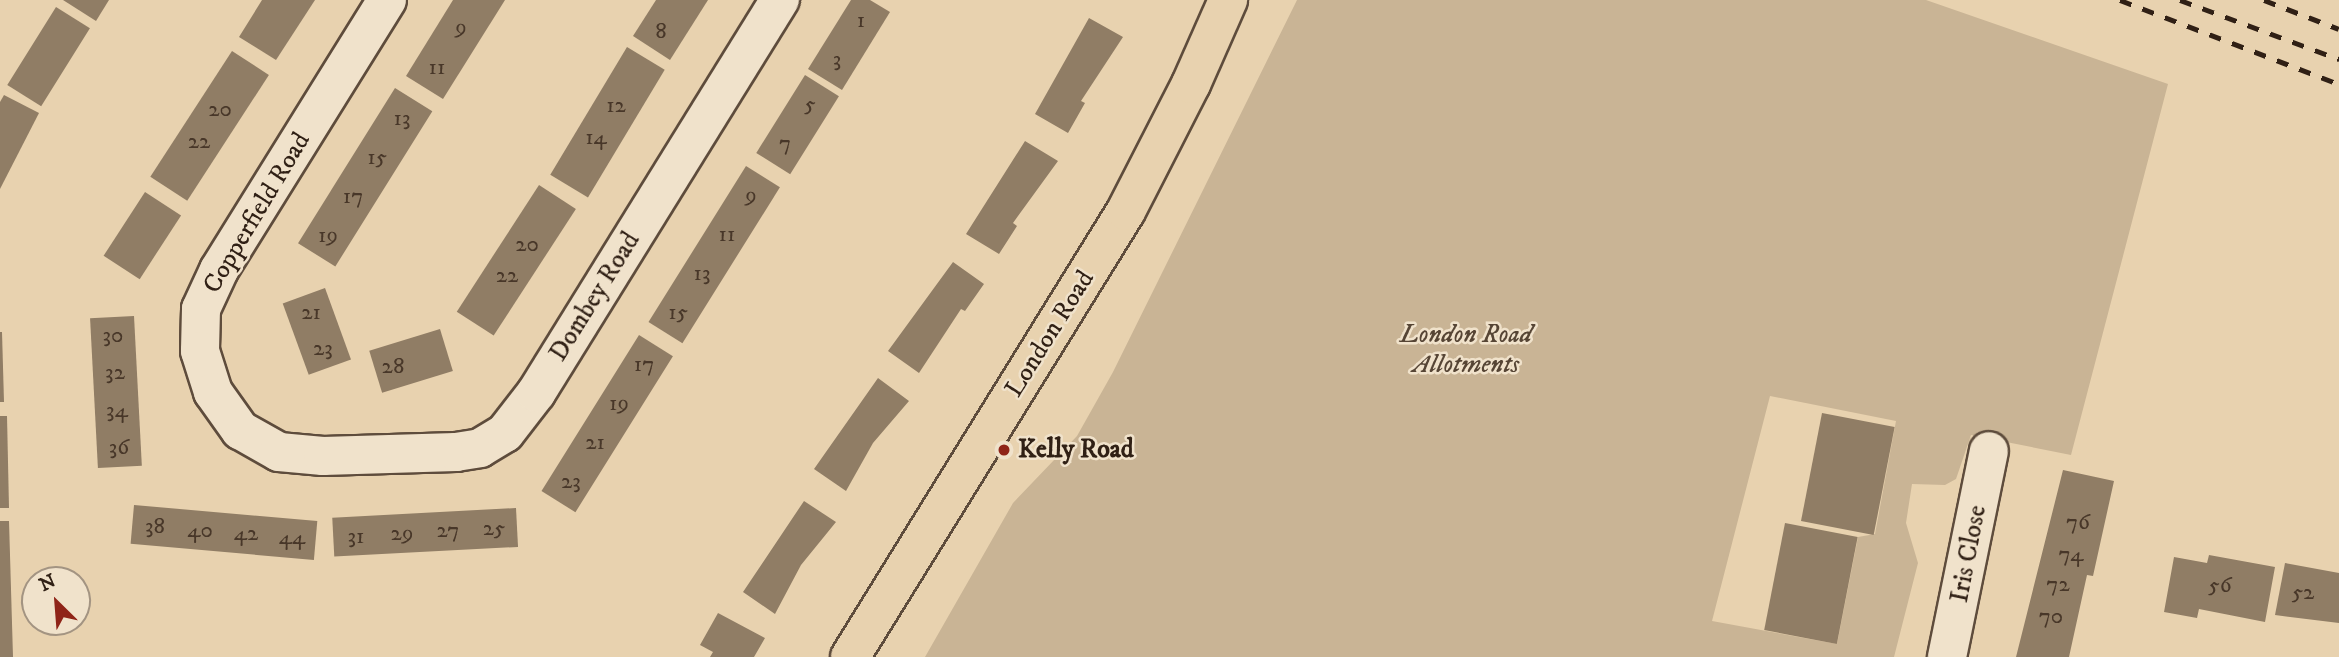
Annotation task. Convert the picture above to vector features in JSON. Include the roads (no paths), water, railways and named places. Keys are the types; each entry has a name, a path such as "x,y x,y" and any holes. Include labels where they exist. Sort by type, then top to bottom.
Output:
{"main road":[{"name":"London Road","path":"850,657 1126,211 1175,118 1228,0"}],"street":[{"name":"Copperfield Road","path":"323,457 265,447 230,419 213,392 203,363 201,309 219,270 387,0"},
{"name":"Dombey Road","path":"323,457 456,452 480,448 505,433 536,393 780,0"},
{"name":"Iris Close","path":"1947,657 1989,452"}],"railway":[{"path":"2120,0 2339,84"},
{"path":"2180,0 2339,59"},
{"path":"2264,0 2339,29"}],"place":[{"name":"Kelly Road","path":"1004,450"}],"park label":[{"name":"London Road Allotments","path":"1466,350"}]}
